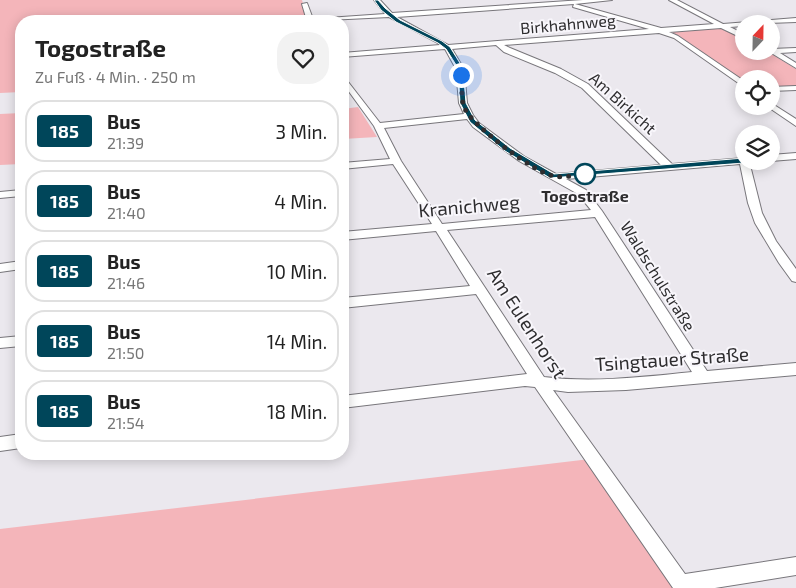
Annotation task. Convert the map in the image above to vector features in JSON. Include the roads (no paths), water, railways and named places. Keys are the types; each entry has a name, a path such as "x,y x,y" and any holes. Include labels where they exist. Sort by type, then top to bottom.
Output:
{"street":[{"path":"377,0 389,15 447,46 460,68 463,88 462,98 469,116 378,126"},
{"path":"551,0 659,30 676,37 735,79"},
{"path":"349,18 609,0"},
{"path":"672,0 735,32"},
{"path":"305,4 308,15"},
{"name":"Birkhahnweg","path":"349,54 796,20"},
{"name":"Am Birkicht","path":"498,43 506,50 558,71 585,86 668,166"},
{"path":"780,51 796,50"},
{"path":"780,56 796,66"},
{"name":"Am Eulenhorst","path":"349,86 378,126 396,161 539,381 683,586"},
{"path":"780,89 796,88"},
{"path":"780,111 796,123"},
{"name":"Waldschulstraße","path":"469,116 476,125 508,150 582,192 598,212 703,377"},
{"path":"780,157 796,156"},
{"path":"349,165 396,161"},
{"path":"553,176 735,162"},
{"path":"747,170 753,205 760,223 767,237 796,278"},
{"path":"0,195 15,194"},
{"name":"Kranichweg","path":"349,235 598,212"},
{"path":"0,268 15,267"},
{"path":"349,302 479,289"},
{"path":"0,343 15,342"},
{"name":"Tsingtauer Straße","path":"349,401 525,380 568,386 626,384 796,369"},
{"path":"0,444 15,442"},
{"path":"683,586 796,566"}],"place":[{"name":"Togostraße","path":"585,174"}]}
